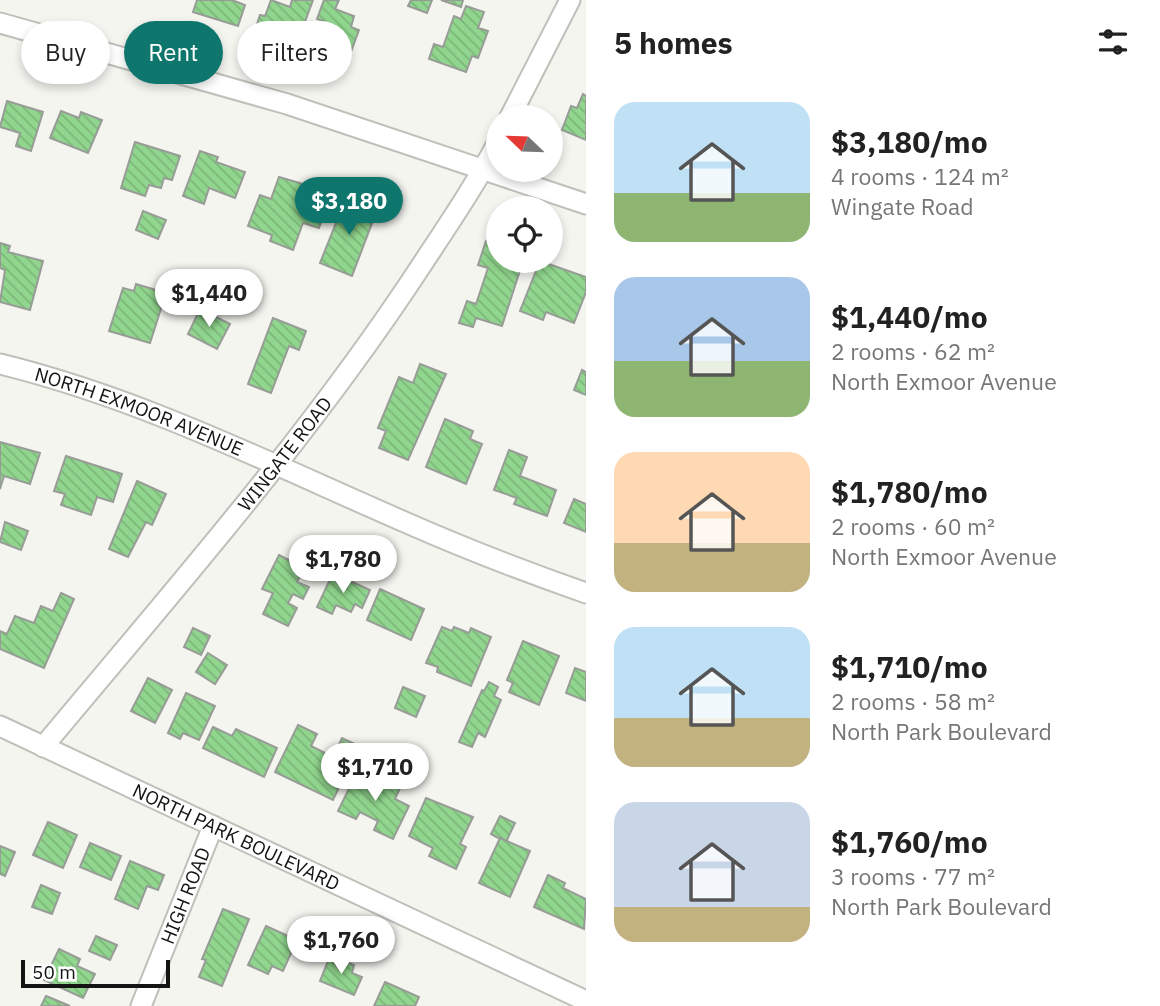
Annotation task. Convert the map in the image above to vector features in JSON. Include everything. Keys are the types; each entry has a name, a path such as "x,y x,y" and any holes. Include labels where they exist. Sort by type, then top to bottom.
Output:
{"street":[{"path":"516,105 570,0"},
{"path":"0,23 287,104 586,204"},
{"name":"WINGATE ROAD","path":"43,747 276,465 386,320 486,165"},
{"name":"NORTH EXMOOR AVENUE","path":"0,365 81,387 158,413 465,548 586,593"},
{"name":"NORTH PARK BOULEVARD","path":"0,726 586,1001"},
{"name":"HIGH ROAD","path":"141,1006 213,826"}],"building":[{"path":"197,0 232,0 245,5 237,26 193,12"},
{"path":"271,0 290,7 292,0 313,0 305,21 258,21 260,15 265,16"},
{"path":"324,0 339,0 335,9 354,16 352,23 352,21 317,19"},
{"path":"411,0 432,0 427,13 408,6"},
{"path":"441,0 463,0 461,7"},
{"path":"466,6 484,12 478,28 488,31 478,58 472,56 466,72 429,59 434,44 443,47 454,16 461,19"},
{"path":"352,27 359,30 352,49"},
{"path":"583,94 586,96 586,140 564,131 571,106 577,108"},
{"path":"7,101 43,112 31,151 16,146 20,133 0,127"},
{"path":"61,111 79,118 81,112 102,120 88,153 50,138"},
{"path":"135,142 180,156 172,180 164,178 161,188 149,185 145,196 121,188"},
{"path":"200,151 218,157 216,162 245,172 235,198 209,188 204,204 183,196"},
{"path":"279,177 320,189 316,199 328,203 319,228 303,223 293,250 270,241 272,235 248,226 260,195 271,199"},
{"path":"346,198 377,210 352,276 320,263"},
{"path":"143,211 166,220 158,239 136,230"},
{"path":"486,241 486,267 478,265"},
{"path":"0,243 10,246 8,252 43,261 30,310 0,302 5,270 0,268"},
{"path":"563,269 586,277 586,292 574,323 546,312 543,320 520,311 535,273 563,273"},
{"path":"486,273 519,273 502,326 476,318 473,327 459,323 467,301 476,304"},
{"path":"136,284 166,293 150,343 109,331 123,288 134,291"},
{"path":"200,309 230,324 217,349 188,334"},
{"path":"273,318 306,331 299,350 289,346 271,393 248,384"},
{"path":"420,364 446,374 408,460 379,448 386,431 378,428 399,377 413,383"},
{"path":"582,370 586,372 586,395 574,390"},
{"path":"445,419 473,431 470,439 482,444 466,484 426,467"},
{"path":"0,442 40,453 30,484 4,476 0,489"},
{"path":"509,450 527,457 520,476 556,490 547,516 514,504 517,498 494,490"},
{"path":"66,456 122,474 113,502 97,497 91,515 61,505 65,494 54,491"},
{"path":"137,481 166,494 152,525 146,522 128,557 109,549"},
{"path":"574,499 586,504 586,532 564,523"},
{"path":"5,522 28,531 21,550 0,542"},
{"path":"279,555 304,568 297,582 309,587 303,599 293,594 288,603 297,608 288,626 263,614 273,593 262,589"},
{"path":"333,573 370,590 362,608 355,604 351,612 336,605 332,614 317,607"},
{"path":"380,589 424,609 411,640 367,620"},
{"path":"61,593 74,599 44,668 0,649 0,631 7,634 15,616 34,623 41,606 53,611"},
{"path":"442,627 452,631 454,627 469,633 471,628 491,637 471,686 437,672 438,667 426,663"},
{"path":"193,628 210,636 201,655 184,647"},
{"path":"523,641 559,656 539,705 509,692 513,683 507,680"},
{"path":"208,653 227,665 215,684 196,672"},
{"path":"575,668 586,672 586,701 566,693"},
{"path":"148,678 172,690 155,723 131,711"},
{"path":"489,682 498,687 494,696 501,700 485,737 478,733 472,747 459,742 482,690 484,691"},
{"path":"403,687 425,696 416,717 395,708"},
{"path":"186,693 215,706 199,740 183,733 180,739 168,733"},
{"path":"298,725 317,734 311,746 333,757 342,738 359,746 333,800 275,772"},
{"path":"213,727 232,736 236,729 277,748 264,777 203,748"},
{"path":"359,768 400,788 395,799 409,806 393,839 374,830 378,821 360,812 356,819 338,811"},
{"path":"426,798 473,817 460,844 466,847 456,869 429,856 433,848 409,836"},
{"path":"500,816 515,823 506,842 491,834"},
{"path":"48,822 77,835 63,868 33,855"},
{"path":"500,838 530,851 510,897 479,883"},
{"path":"90,843 121,856 111,880 80,867"},
{"path":"0,846 15,852 5,876 0,874"},
{"path":"130,861 164,875 158,890 147,886 138,909 115,899"},
{"path":"548,875 565,883 563,888 586,899 584,929 534,907"},
{"path":"41,885 60,893 52,914 32,907"},
{"path":"223,909 249,919 222,986 199,977 206,960 202,959"},
{"path":"266,926 297,940 283,971 272,966 268,974 248,965"},
{"path":"96,936 117,945 110,960 89,951"},
{"path":"59,949 80,959 77,966 95,974 83,998 44,980"},
{"path":"330,956 354,965 352,973 362,977 354,995 320,981"},
{"path":"385,982 419,997 415,1006 374,1006"},
{"path":"46,996 70,1006 41,1006"}]}
